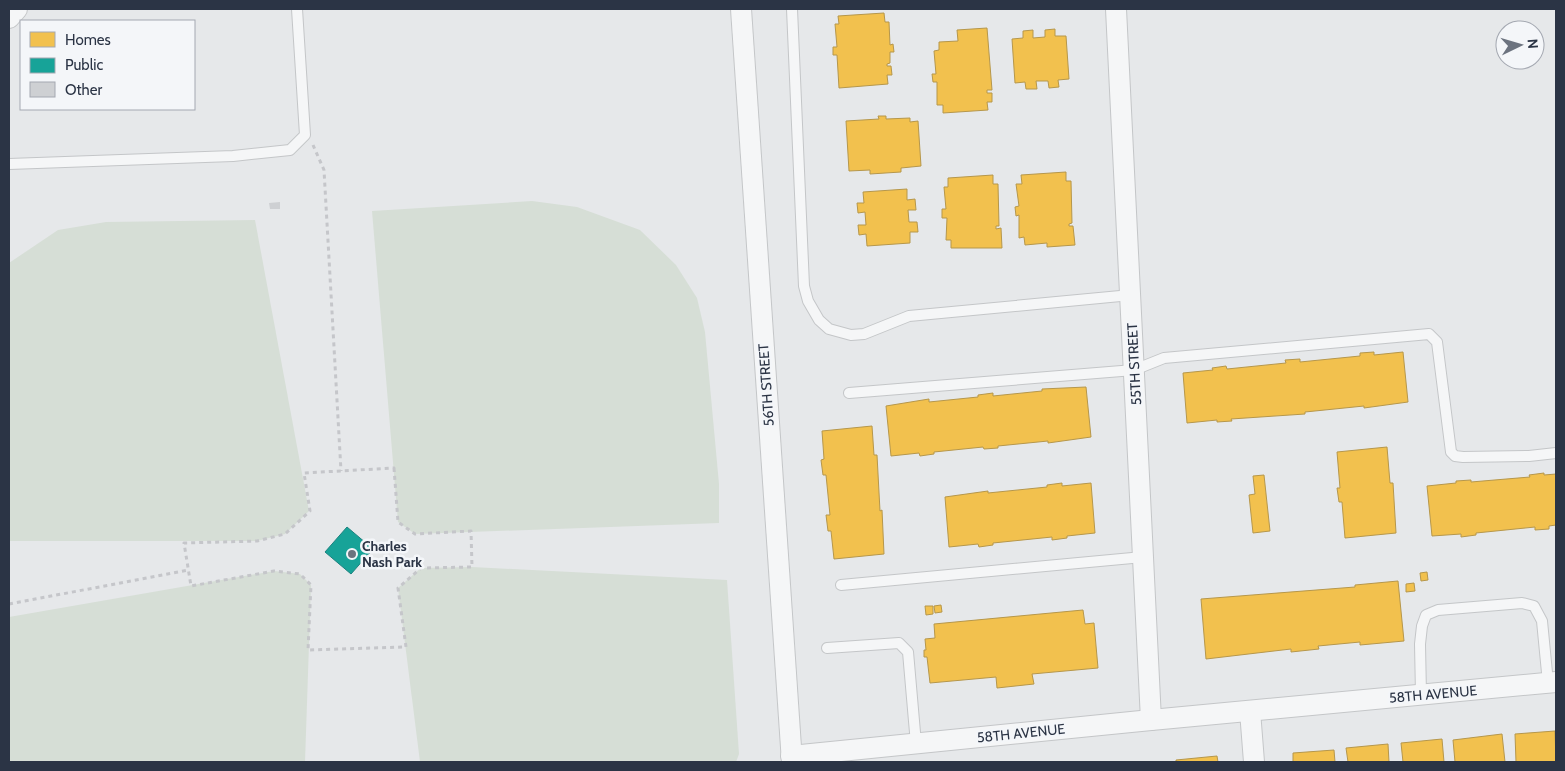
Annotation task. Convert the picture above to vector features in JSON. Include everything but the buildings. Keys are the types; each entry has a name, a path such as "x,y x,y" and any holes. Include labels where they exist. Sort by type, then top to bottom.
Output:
{"street":[{"path":"9,18 17,9"},
{"name":"56TH STREET","path":"741,9 792,759"},
{"name":"55TH STREET","path":"1116,9 1152,720"},
{"name":"58TH AVENUE","path":"792,759 916,744 1152,720 1552,683"},
{"path":"1250,712 1254,762"}],"lane":[{"path":"9,164 233,156 290,150 305,135 297,9"},
{"path":"792,9 804,278 808,300 819,320 830,329 850,335 864,334 909,316 1130,295"},
{"path":"849,393 1134,370 1164,358 1429,334 1437,342 1451,452 1455,456 1529,456 1556,453"},
{"path":"841,585 1143,558"},
{"path":"1421,695 1422,626 1426,615 1438,610 1522,603 1534,606 1542,621 1552,683"},
{"path":"827,648 899,643 908,652 916,744"}],"path":[{"path":"305,135 317,149 324,170 341,471"},
{"path":"394,468 398,522 415,534 471,531 472,567 421,568 398,588 406,647 308,650 311,585 300,574 274,571 191,586 188,570 184,543 257,541 285,534 310,511 304,473 394,468"},
{"path":"9,604 188,570"}],"shaded area":[{"path":"532,201 577,207 640,230 676,265 697,298 705,332 719,484 719,523 415,534 398,522 372,211"},
{"path":"255,220 309,511 285,534 257,541 9,541 9,263 58,230 106,222"},
{"path":"472,567 727,580 739,754 736,762 420,762 398,588 421,568"},
{"path":"274,571 300,574 311,585 305,762 9,762 9,617"}],"place":[{"name":"Charles Nash Park","path":"352,554"}]}
